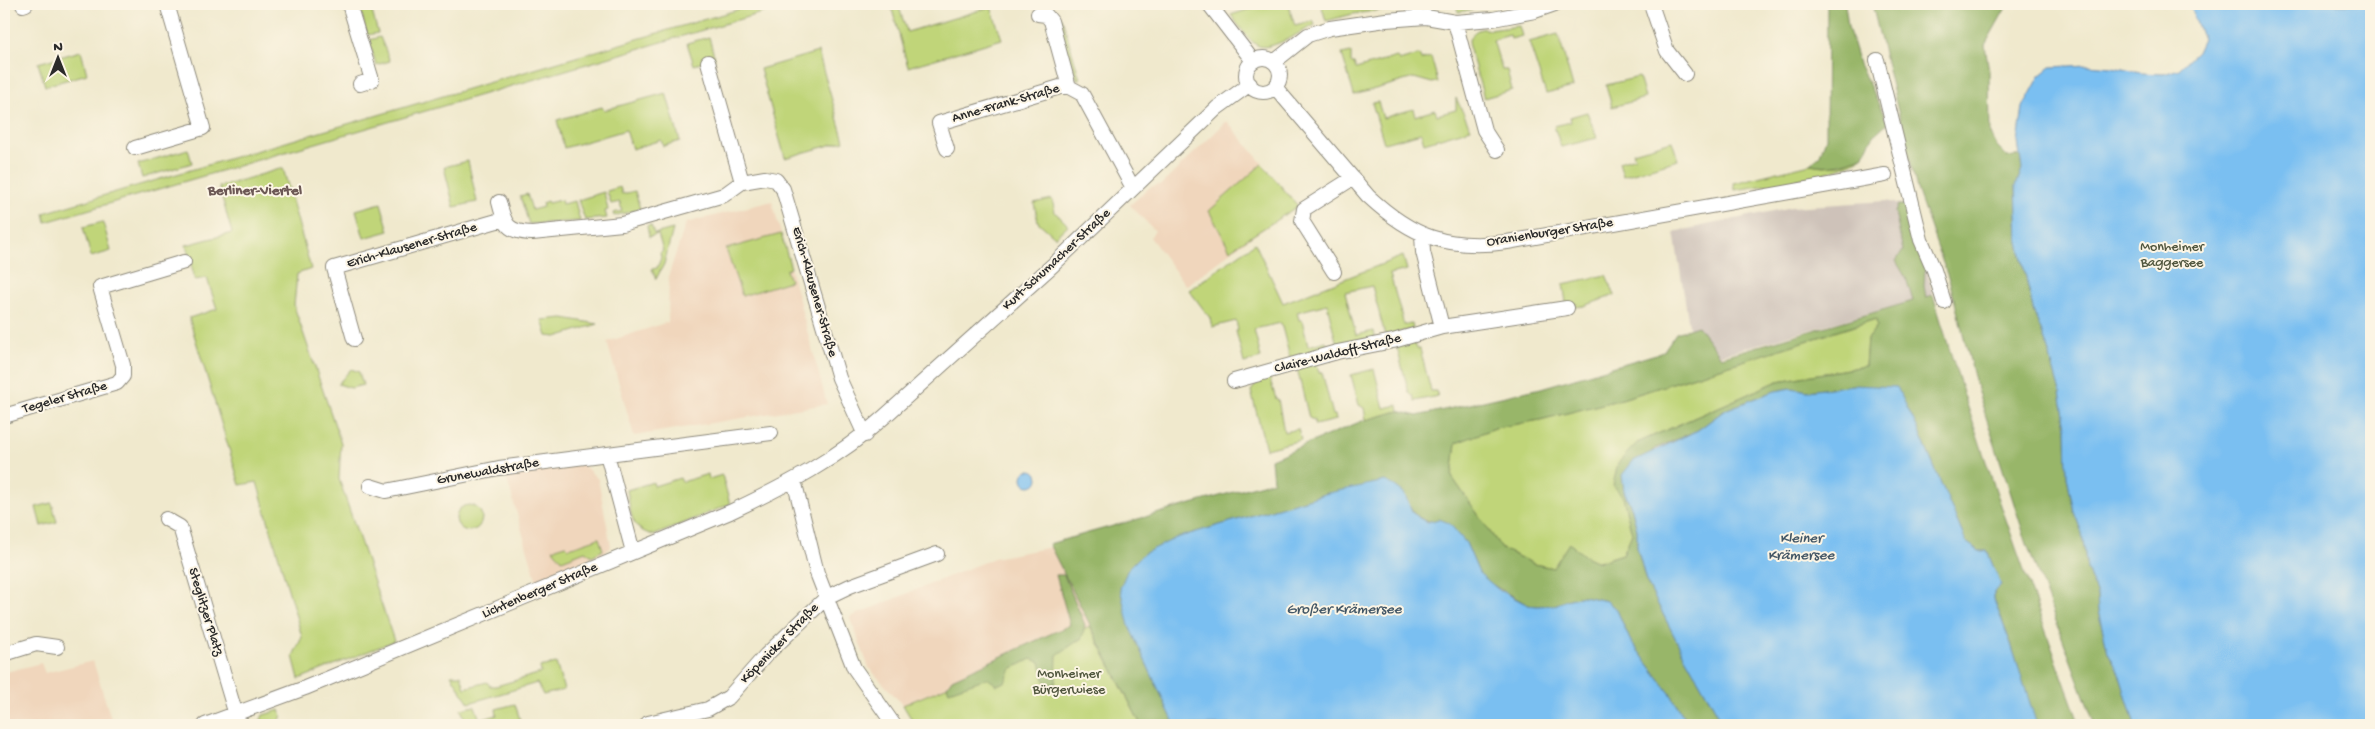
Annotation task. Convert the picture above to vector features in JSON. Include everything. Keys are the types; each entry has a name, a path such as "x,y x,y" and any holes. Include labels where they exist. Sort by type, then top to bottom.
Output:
{"street":[{"path":"135,148 202,128 167,4"},
{"path":"349,4 372,80 360,84"},
{"path":"1209,4 1253,61"},
{"path":"1274,62 1308,35 1330,28 1386,20 1426,17 1455,22 1520,15 1555,4"},
{"path":"1651,4 1667,51 1685,74"},
{"path":"1038,14 1046,15 1051,21 1070,87"},
{"path":"1455,22 1484,130 1497,150"},
{"path":"1262,58 1274,62 1280,74 1275,87 1264,92 1259,91 1250,84 1247,72 1253,61 1262,58"},
{"path":"1877,60 1921,240 1934,270 1944,302"},
{"path":"708,62 742,182"},
{"name":"Kurt-Schumacher-Straße","path":"865,435 1043,274 1217,108 1250,84"},
{"name":"Anne-Frank-Straße","path":"947,149 939,123 1060,87 1070,87 1082,94 1134,188"},
{"name":"Oranienburger Straße","path":"1275,87 1353,178 1385,212 1400,224 1422,235 1460,244 1492,244 1885,175"},
{"name":"Erich-Klausener-Straße","path":"354,339 334,268 504,219 510,228 517,232 615,225 724,195 742,182 765,178 776,180 783,189 839,378 865,435"},
{"path":"1334,272 1302,221 1304,209 1353,178"},
{"path":"499,202 504,219"},
{"path":"1422,235 1423,252 1442,327"},
{"name":"Tegeler Straße","path":"4,416 117,383 123,376 123,365 100,287 184,262"},
{"name":"Claire-Waldoff-Straße","path":"1234,381 1336,352 1442,327 1567,308"},
{"name":"Grunewaldstraße","path":"370,486 386,490 499,468 771,433"},
{"name":"Lichtenberger Straße","path":"205,725 238,719 305,688 730,512 794,480 865,435"},
{"path":"607,454 633,552"},
{"name":"Köpenicker Straße","path":"648,723 708,709 729,697 766,655 827,597 817,573 794,480"},
{"name":"Steglitzer Platz","path":"166,519 180,527 238,719"},
{"path":"894,725 854,668 827,597 850,586 937,554"},
{"path":"4,654 36,644 57,647"}],"shaded area":[{"path":"1227,121 1298,206 1237,247 1186,286 1150,237 1155,231 1130,205 1150,187 1162,184"},
{"path":"772,201 827,404 634,436 607,342 668,322 669,274 686,223"},
{"path":"1886,201 1899,204 1912,203 1933,295 1695,362 1674,232 1792,207"},
{"path":"582,464 598,479 611,546 606,552 537,582 505,473"},
{"path":"1051,547 1090,626 903,705 869,668 850,617 994,558"},
{"path":"93,661 113,725 4,725 4,666 6,672 41,663 45,673"}],"green space":[{"path":"757,4 792,4 46,222 44,213"},
{"path":"898,4 907,32 991,7 1002,39 908,67 891,6"},
{"path":"1265,4 1288,4 1295,26 1313,21 1315,25 1277,44 1262,47 1257,45 1246,35 1231,15"},
{"path":"1321,4 1379,4 1381,10 1353,14 1326,21"},
{"path":"1386,4 1432,4 1432,11 1388,10"},
{"path":"1456,4 1502,4 1458,12"},
{"path":"1827,4 1845,4 1848,27 1859,64 1888,123 1873,137 1864,156 1844,163 1825,166 1810,164 1820,155 1826,138"},
{"path":"1872,4 2008,4 1985,45 1989,71 1990,134 1997,146 2008,157 2020,155 2022,169 2016,186 2018,242 2034,313 2046,343 2060,392 2066,428 2067,476 2074,512 2082,533 2087,569 2097,595 2098,611 2108,652 2119,673 2135,725 2095,725 2027,544 1978,392 1950,283 1917,189"},
{"path":"371,8 378,33 367,35 361,11"},
{"path":"1062,18 1080,79 1077,79 1067,50 1061,42 1065,41 1057,19"},
{"path":"1519,26 1522,36 1511,39 1510,35 1493,40 1502,70 1507,70 1512,90 1484,98 1468,43 1469,39 1473,33 1482,29 1489,30"},
{"path":"1558,34 1573,87 1546,94 1529,42"},
{"path":"380,37 390,61 376,65 369,40"},
{"path":"709,37 715,59 694,65 687,43"},
{"path":"81,51 87,74 45,86 38,63"},
{"path":"818,52 844,141 785,158 760,69"},
{"path":"1351,52 1351,63 1354,63 1356,69 1397,57 1399,61 1419,55 1421,60 1431,57 1438,82 1432,83 1414,78 1354,95 1342,54"},
{"path":"1639,77 1645,98 1612,107 1606,85"},
{"path":"666,93 680,141 663,146 661,140 632,149 626,130 564,148 557,120 602,107 604,110"},
{"path":"1456,98 1471,129 1424,143 1421,133 1384,143 1372,103 1378,102 1383,118 1413,109 1415,116 1435,110 1437,115 1456,110"},
{"path":"1587,112 1597,138 1561,147 1554,126 1571,122 1570,117"},
{"path":"1672,141 1678,160 1623,176 1619,162 1635,157 1633,152"},
{"path":"188,149 192,163 142,178 138,164"},
{"path":"1864,156 1839,169 1822,174 1735,190 1734,183 1810,164 1823,166 1841,165"},
{"path":"468,161 477,202 454,207 444,167"},
{"path":"1262,164 1298,206 1230,250 1209,211"},
{"path":"283,168 311,269 297,274 294,306 341,443 339,479 394,641 299,679 293,656 302,637 257,482 240,485 189,318 217,309 207,278 195,280 186,245 232,233 219,187"},
{"path":"620,187 622,194 635,191 640,209 614,216 613,213 622,211 620,202 611,204 607,191"},
{"path":"604,192 608,210 605,211 607,218 585,220 578,200"},
{"path":"527,194 532,210 543,207 542,203 547,201 548,203 561,200 562,204 575,201 580,221 529,224 520,196"},
{"path":"1052,199 1055,212 1068,225 1055,237 1038,222 1034,203"},
{"path":"381,203 389,231 364,238 356,210"},
{"path":"1898,205 1908,205 1925,267 1924,286 1926,297 1933,295 1985,458 2080,725 2036,725 2011,644 1994,600 1994,591 2001,585 1987,551 1979,551 1966,542 1918,429 1853,385 1808,391 1792,388 1775,391 1725,410 1698,430 1654,449 1624,492 1632,509 1637,530 1637,547 1646,581 1683,653 1724,725 1688,725 1672,696 1630,640 1617,610 1607,601 1583,596 1555,605 1528,605 1486,581 1479,573 1466,543 1435,521 1423,520 1419,517 1403,493 1328,493 1176,538 1129,626 1175,725 1141,725 1049,544 1273,481 1271,459 1362,421 1399,411 1417,416 1541,388 1663,352 1676,333 1698,326 1721,357 1913,301 1906,278 1896,261 1903,251 1895,212","holes":["1876,319 1877,326 1867,339 1865,366 1778,381 1637,443 1618,463 1613,485 1623,497 1632,534 1623,554 1598,562 1585,556 1569,543 1553,568 1534,564 1502,549 1452,477 1456,443 1495,428 1540,420 1622,399"]},
{"path":"103,222 111,251 91,257 83,227"},
{"path":"651,225 654,234 673,229 664,264 656,279 652,269 657,268 661,258 660,253 663,251 658,234 649,237 647,226"},
{"path":"781,234 791,268 786,270 790,281 742,296 726,249"},
{"path":"1255,243 1283,303 1403,256 1407,270 1390,274 1404,325 1412,324 1413,329 1385,335 1372,286 1345,292 1356,335 1374,331 1375,337 1337,345 1327,304 1297,312 1299,320 1302,320 1308,346 1326,341 1328,347 1290,358 1281,323 1254,329 1261,358 1244,363 1236,331 1238,330 1236,321 1212,327 1210,318 1189,290"},
{"path":"1606,275 1615,295 1584,306 1567,308 1563,284"},
{"path":"563,318 598,324 556,337 547,336 542,320"},
{"path":"1876,319 1877,326 1867,339 1865,366 1778,381 1637,443 1623,497 1632,534 1623,554 1598,562 1585,556 1569,543 1554,568 1534,564 1502,549 1452,477 1456,443 1495,428 1540,420 1622,399"},
{"path":"1414,340 1417,349 1420,349 1431,391 1436,391 1438,396 1415,401 1409,393 1396,344"},
{"path":"1316,362 1319,373 1322,372 1336,420 1315,425 1314,420 1309,418 1297,368"},
{"path":"351,369 359,372 363,385 351,388 338,384"},
{"path":"1374,369 1384,408 1398,405 1399,411 1366,420 1364,408 1359,405 1351,375"},
{"path":"1269,376 1276,399 1278,399 1284,432 1298,429 1301,440 1266,449 1251,391 1259,380"},
{"path":"708,474 709,479 722,475 730,504 655,535 646,533 636,525 631,512 627,490 653,482 654,486 680,478 682,482"},
{"path":"52,503 57,522 41,526 36,507"},
{"path":"469,505 478,509 482,518 478,527 469,531 460,527 456,518 460,509"},
{"path":"599,538 603,550 592,556 585,551 562,560 553,549 566,545 569,548"},
{"path":"1056,575 1064,575 1085,625 1082,638 1057,655 1056,683 1049,685 1045,683 1040,662 1031,659 1011,669 1005,682 997,685 987,678 949,691 947,686 952,679 1070,625"},
{"name":"Monheimer Bürgerwiese","path":"1090,626 1141,725 915,725 903,705"},
{"path":"556,663 564,690 543,695 537,683 469,703 451,675 461,675 465,688 487,682 490,686 496,686 541,673 540,667"},
{"path":"515,704 521,723 519,725 467,725 461,709 475,706 480,720 497,715 496,709"},
{"path":"280,710 282,716 277,725 259,725 263,715"}],"water":[{"name":"Monheimer Baggersee","path":"2189,4 2371,4 2371,725 2135,725 2119,673 2108,652 2098,611 2097,595 2087,569 2082,533 2074,512 2067,476 2066,428 2060,392 2046,343 2034,313 2018,242 2016,186 2022,169 2018,142 2023,107 2040,76 2051,67 2088,65 2113,67 2141,73 2164,74 2179,69 2197,52 2203,39"},
{"name":"Kleiner Krämersee","path":"1853,385 1897,387 1918,429 1966,542 1979,551 1987,551 2001,585 1994,591 1994,600 2011,644 2037,725 1724,725 1683,653 1646,581 1637,547 1637,530 1632,509 1624,491 1622,475 1633,461 1698,430 1725,410 1775,391 1792,388 1808,391"},
{"path":"1030,470 1038,478 1030,486 1022,478"},
{"name":"Großer Krämersee","path":"1385,481 1404,493 1412,511 1419,518 1427,522 1439,519 1449,523 1466,543 1479,573 1499,590 1528,605 1537,606 1555,605 1583,596 1607,601 1617,610 1630,640 1672,696 1688,725 1175,725 1129,626 1120,588 1128,569 1143,554 1176,538 1328,493"}],"district":[{"name":"Berliner-Viertel","path":"255,191"}]}
